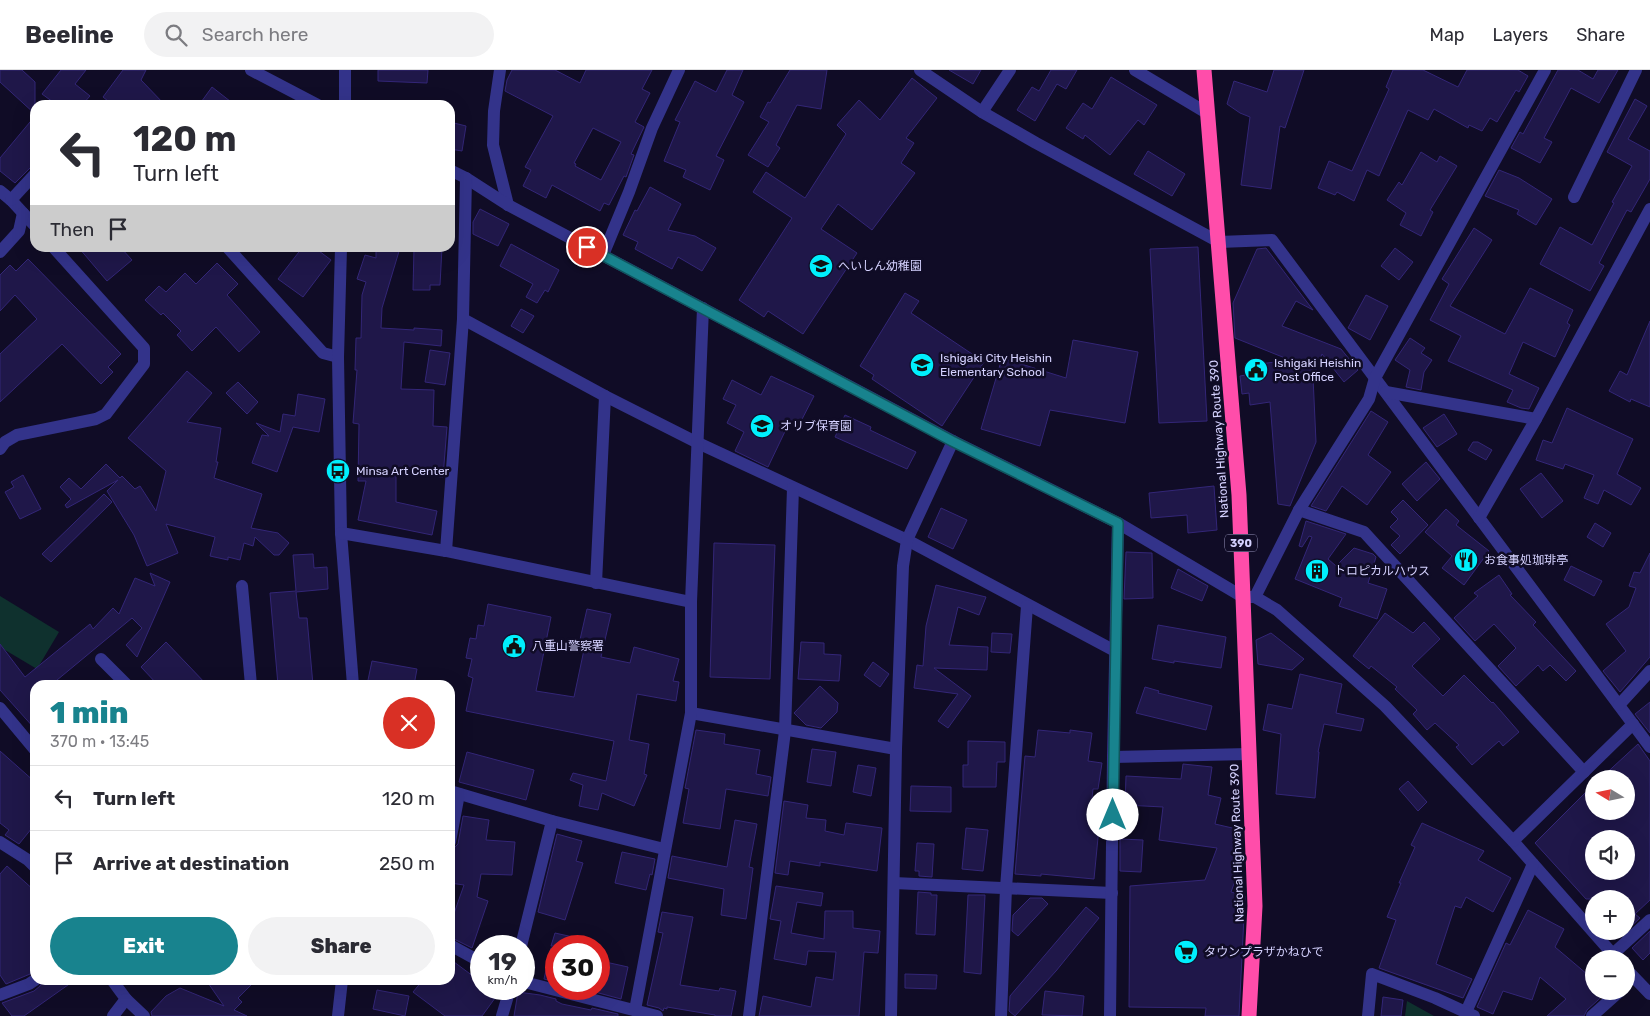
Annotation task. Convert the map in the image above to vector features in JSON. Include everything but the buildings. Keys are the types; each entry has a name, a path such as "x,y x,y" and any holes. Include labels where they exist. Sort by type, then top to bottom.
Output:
{"highway":[{"name":"National Highway Route 390","path":"1204,70 1249,597 1249,754 1255,906 1249,1016"}],"street":[{"path":"345,70 345,100"},
{"path":"500,70 494,111 493,145 508,205"},
{"path":"602,255 629,192 652,128 679,70"},
{"path":"920,70 982,112 1219,242 1272,240 1650,747"},
{"path":"982,112 1010,70"},
{"path":"1135,70 1208,113"},
{"path":"1249,597 1299,510 1369,399 1375,378 1545,70"},
{"path":"1574,197 1636,70"},
{"path":"256,71 309,100"},
{"path":"455,172 508,205 952,441 1118,523 1249,597 1277,610 1385,706 1513,841 1610,950"},
{"path":"446,551 463,319 466,178"},
{"path":"12,200 30,180"},
{"path":"0,191 12,200 30,221"},
{"path":"1479,518 1536,419 1650,209"},
{"path":"0,252 19,231 23,213"},
{"path":"0,449 5,442 17,435 96,419 106,414 144,364 144,348 58,252"},
{"path":"232,252 323,353 338,357"},
{"path":"341,252 338,357 341,533 353,680"},
{"path":"635,1010 690,713 691,602 703,308"},
{"path":"463,319 605,396 698,443 907,540 1027,606 1115,651"},
{"path":"1386,392 1536,419"},
{"path":"596,583 605,396"},
{"path":"891,1016 896,749 903,566 907,540 952,441"},
{"path":"749,1016 785,731 794,488"},
{"path":"1299,510 1364,532 1584,772"},
{"path":"1110,1016 1118,523"},
{"path":"341,533 446,551 691,602"},
{"path":"242,586 251,680"},
{"path":"1001,1016 1006,888 1027,606"},
{"path":"101,659 122,680"},
{"path":"1619,705 1650,670"},
{"path":"0,708 30,744"},
{"path":"690,713 896,749"},
{"path":"1513,841 1633,724"},
{"path":"1113,757 1249,754"},
{"path":"455,792 552,822 664,849"},
{"path":"524,935 552,822"},
{"path":"0,842 30,858"},
{"path":"1368,1016 1372,974 1435,998 1470,1014 1533,864"},
{"path":"894,883 1112,893"},
{"path":"1621,950 1650,920"},
{"path":"455,948 470,956"},
{"path":"1635,983 1650,994"},
{"path":"0,995 30,984"},
{"path":"116,985 126,999 144,1016"},
{"path":"338,1016 341,985"},
{"path":"535,985 657,1016"},
{"path":"113,1016 126,999"},
{"path":"502,1016 507,1000"},
{"path":"1592,1016 1610,1000"}],"green space":[{"path":"0,596 59,632 37,669 0,647"},
{"path":"1407,1001 1434,1016 1405,1016"}],"place":[{"name":"へいしん幼稚園","path":"821,266"},
{"name":"Ishigaki City Heishin Elementary School","path":"922,365"},
{"name":"Ishigaki Heishin Post Office","path":"1256,370"},
{"name":"オリブ保育園","path":"762,426"},
{"name":"Minsa Art Center","path":"338,471"},
{"name":"お食事処珈琲亭","path":"1466,560"},
{"name":"トロピカルハウス","path":"1317,571"},
{"name":"八重山警察署","path":"514,646"},
{"name":"タウンプラザかねひで","path":"1186,952"}],"route":[{"path":"587,247 952,441 1118,523 1113,815"}]}
